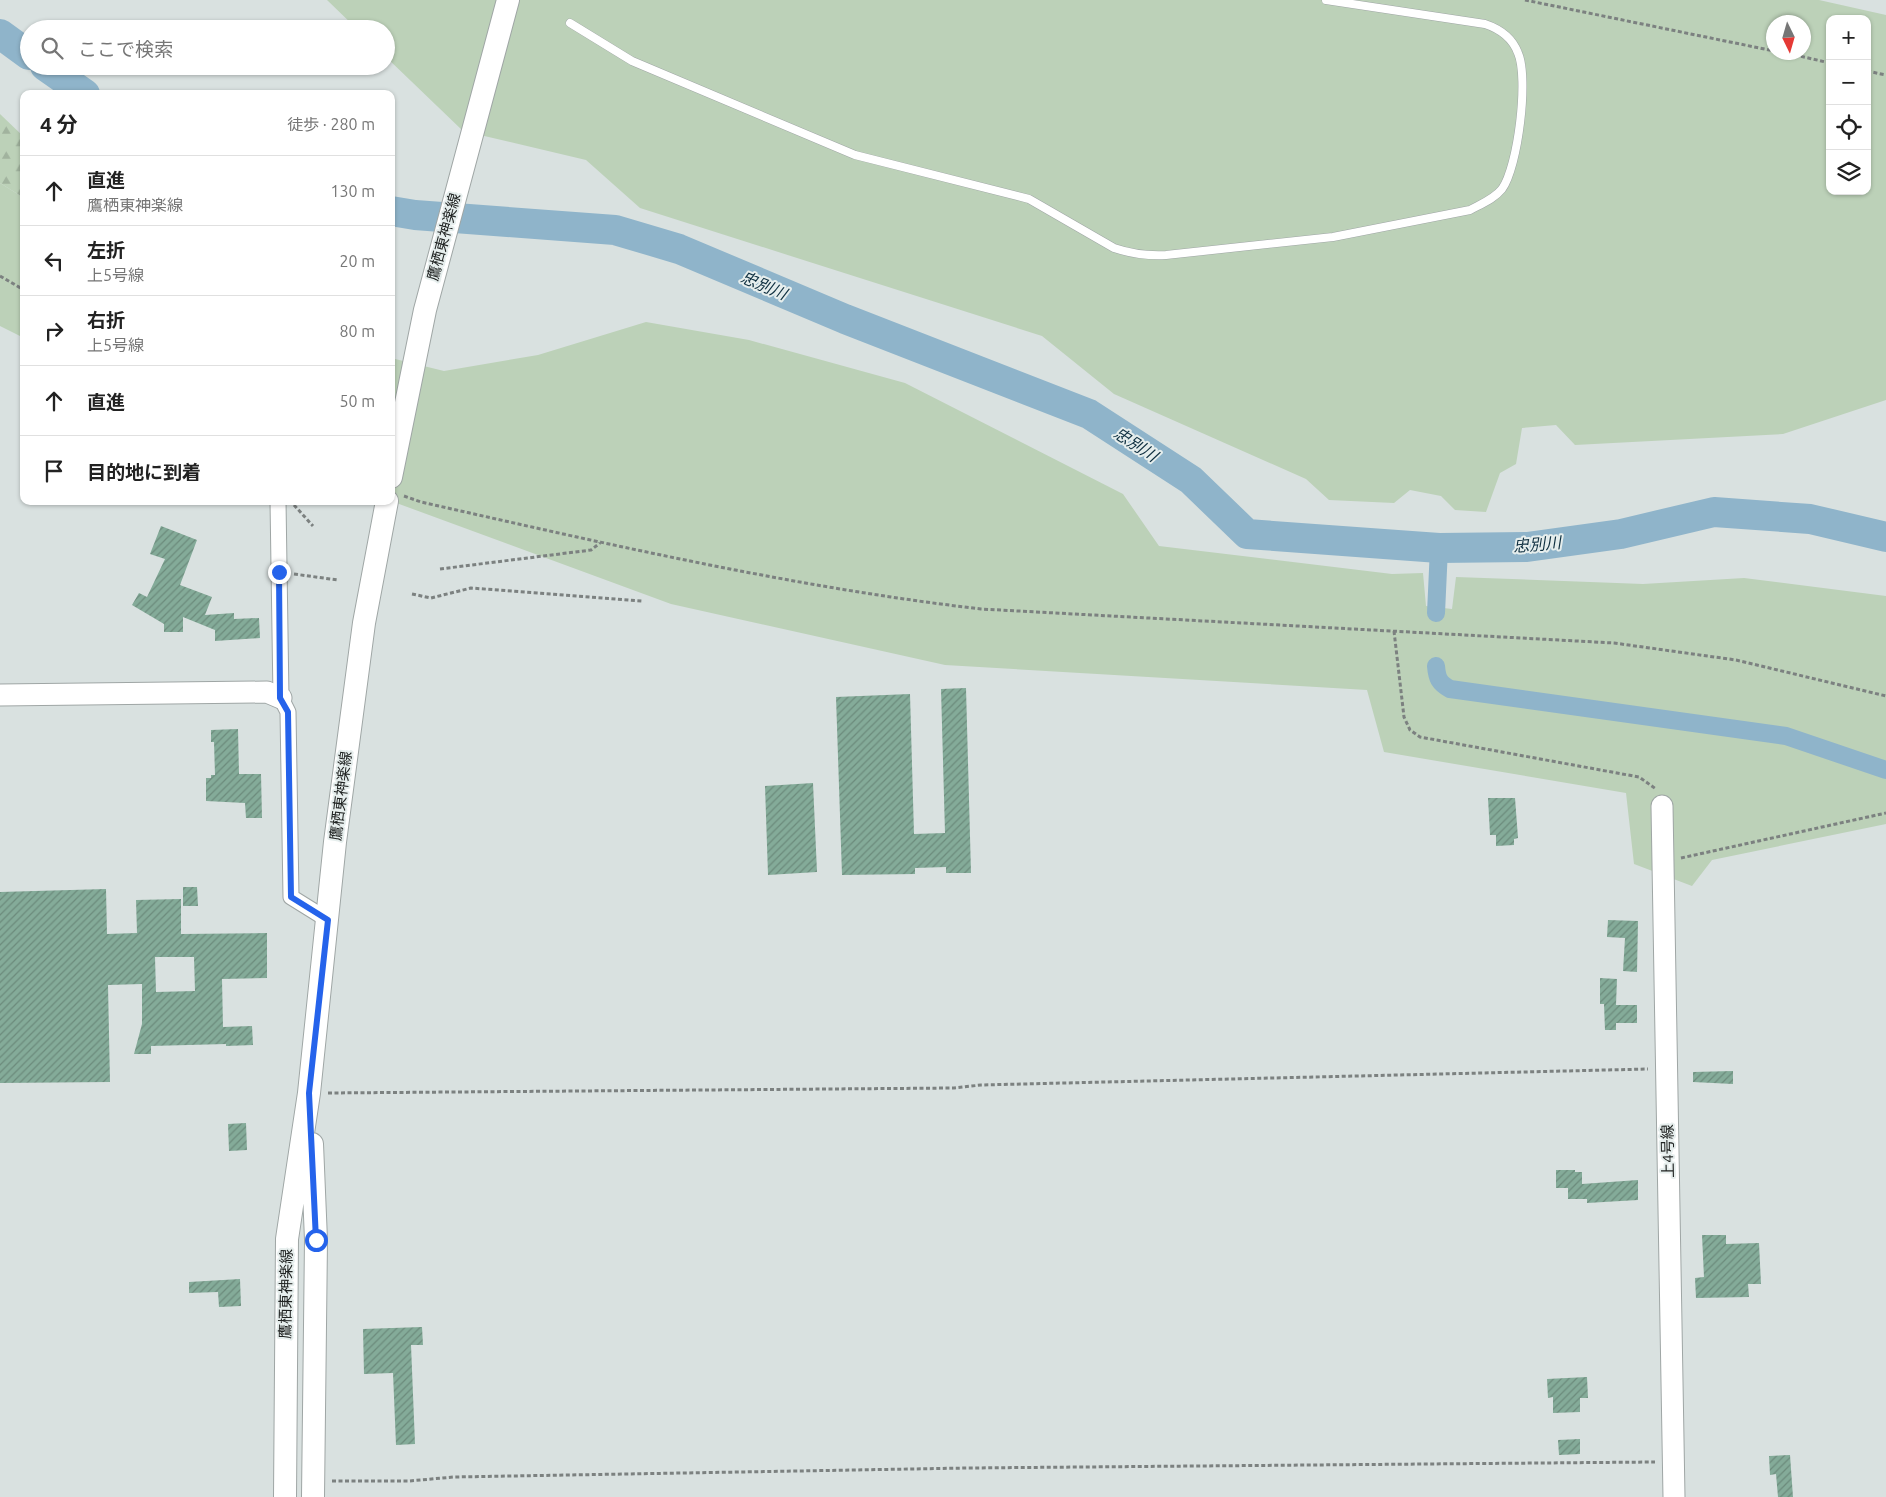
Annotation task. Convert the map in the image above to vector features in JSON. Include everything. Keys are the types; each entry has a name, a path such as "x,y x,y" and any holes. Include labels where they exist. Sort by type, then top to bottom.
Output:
{"main road":[{"name":"鷹栖東神楽線","path":"395,463 397,444 425,310 508,0"},
{"name":"鷹栖東神楽線","path":"285,1497 287,1239 309,1093 335,842 364,623 389,505"},
{"name":"鷹栖東神楽線","path":"309,1093 316,1240 313,1489"}],"street":[{"path":"278,505 280,698 288,712 291,897 328,920"},
{"path":"0,695 266,692 280,698"},
{"name":"上4号線","path":"1662,806 1674,1497"}],"lane":[{"path":"570,23 632,61 855,155 1029,198 1114,248 1128,253 1147,256 1166,255 1333,237 1470,210 1489,200 1501,190 1515,159 1521,108 1522,62 1509,38 1498,29 1484,24 1326,0"}],"path":[{"path":"1525,0 1766,49"},
{"path":"1811,59 1826,62"},
{"path":"1871,72 1886,75"},
{"path":"0,276 20,288"},
{"path":"395,492 422,502 601,543 812,585 895,599 981,609 1614,642 1736,660 1886,696"},
{"path":"295,505 314,526"},
{"path":"440,568 591,550 601,543"},
{"path":"279,572 338,580"},
{"path":"412,594 431,598 471,588 642,601"},
{"path":"1394,631 1404,717 1410,730 1420,737 1640,777 1657,791 1662,806"},
{"path":"1663,862 1886,813"},
{"path":"309,1093 954,1088 981,1085 1666,1068"},
{"path":"313,1489 464,1477 958,1468 1673,1461"}],"green space":[{"path":"327,0 1819,0 1886,15 1886,400 1783,434 1575,445 1556,425 1522,428 1516,464 1500,473 1486,512 1455,510 1441,496 1410,490 1394,503 1329,500 1306,479 1114,394 1042,336 640,208 586,160 463,131 395,66 395,20 348,20"},
{"path":"0,114 20,133 20,196 0,183"},
{"path":"0,183 20,196 20,336 0,326"},
{"path":"646,322 749,340 905,383 1123,494 1159,546 1392,574 1423,573 1426,606 1452,609 1456,577 1643,584 1744,578 1886,596 1886,824 1712,860 1692,886 1634,864 1626,793 1384,752 1367,690 945,665 671,604 395,502 395,359 444,371 538,355"}],"building":[{"path":"161,526 197,540 180,585 212,597 205,615 234,613 234,619 259,618 260,638 215,641 215,630 183,617 183,632 164,632 164,624 132,605 139,593 147,597 165,559 150,554"},
{"path":"966,688 971,873 946,873 946,867 915,868 915,874 842,875 836,697 910,694 914,834 945,833 941,689"},
{"path":"238,729 239,774 261,774 262,818 246,818 245,803 206,801 206,778 211,778 211,775 215,775 214,742 211,742 211,730"},
{"path":"813,783 817,872 768,875 765,786"},
{"path":"1488,798 1515,798 1518,838 1514,839 1514,845 1496,846 1496,835 1490,835"},
{"path":"183,887 197,887 198,906 183,906"},
{"path":"106,889 107,934 137,933 136,900 181,899 181,934 267,933 267,978 222,979 223,1027 252,1026 253,1045 151,1046 151,1054 134,1054 142,1024 142,984 108,985 110,1082 0,1083 0,892","holes":["155,957 194,957 195,991 156,992"]},
{"path":"1608,920 1638,921 1637,972 1623,971 1625,938 1607,937"},
{"path":"1600,978 1617,979 1616,1005 1637,1005 1637,1023 1616,1023 1616,1030 1605,1030 1604,1004 1600,1004"},
{"path":"1733,1071 1733,1084 1693,1082 1693,1072"},
{"path":"246,1123 247,1150 229,1151 228,1124"},
{"path":"1556,1170 1582,1172 1582,1184 1638,1180 1638,1200 1587,1203 1587,1199 1568,1199 1568,1188 1556,1188"},
{"path":"1702,1235 1726,1235 1726,1244 1759,1243 1761,1284 1748,1284 1749,1297 1696,1298 1695,1278 1704,1277"},
{"path":"240,1279 241,1306 219,1307 218,1292 189,1293 189,1282"},
{"path":"422,1327 423,1345 411,1345 415,1444 396,1445 393,1373 364,1374 363,1329"},
{"path":"1587,1377 1588,1398 1580,1398 1580,1412 1553,1413 1553,1397 1548,1398 1547,1379"},
{"path":"1580,1439 1580,1454 1559,1455 1558,1440"},
{"path":"1790,1455 1793,1497 1778,1497 1776,1474 1770,1475 1769,1456"}],"waterway":[{"name":"忠別川","path":"0,34 20,48"},
{"name":"忠別川","path":"58,75 79,90"},
{"name":"忠別川","path":"395,212 415,215 615,230 679,249 845,319 1089,414 1191,480 1247,534 1439,548 1527,547 1621,534 1714,512 1810,519 1886,537"},
{"path":"1436,613 1439,548"},
{"path":"1436,666 1439,680 1450,689 1786,736 1886,770"}],"route":[{"path":"279,572 280,698 288,712 291,897 328,920 309,1093 316,1240"}]}
